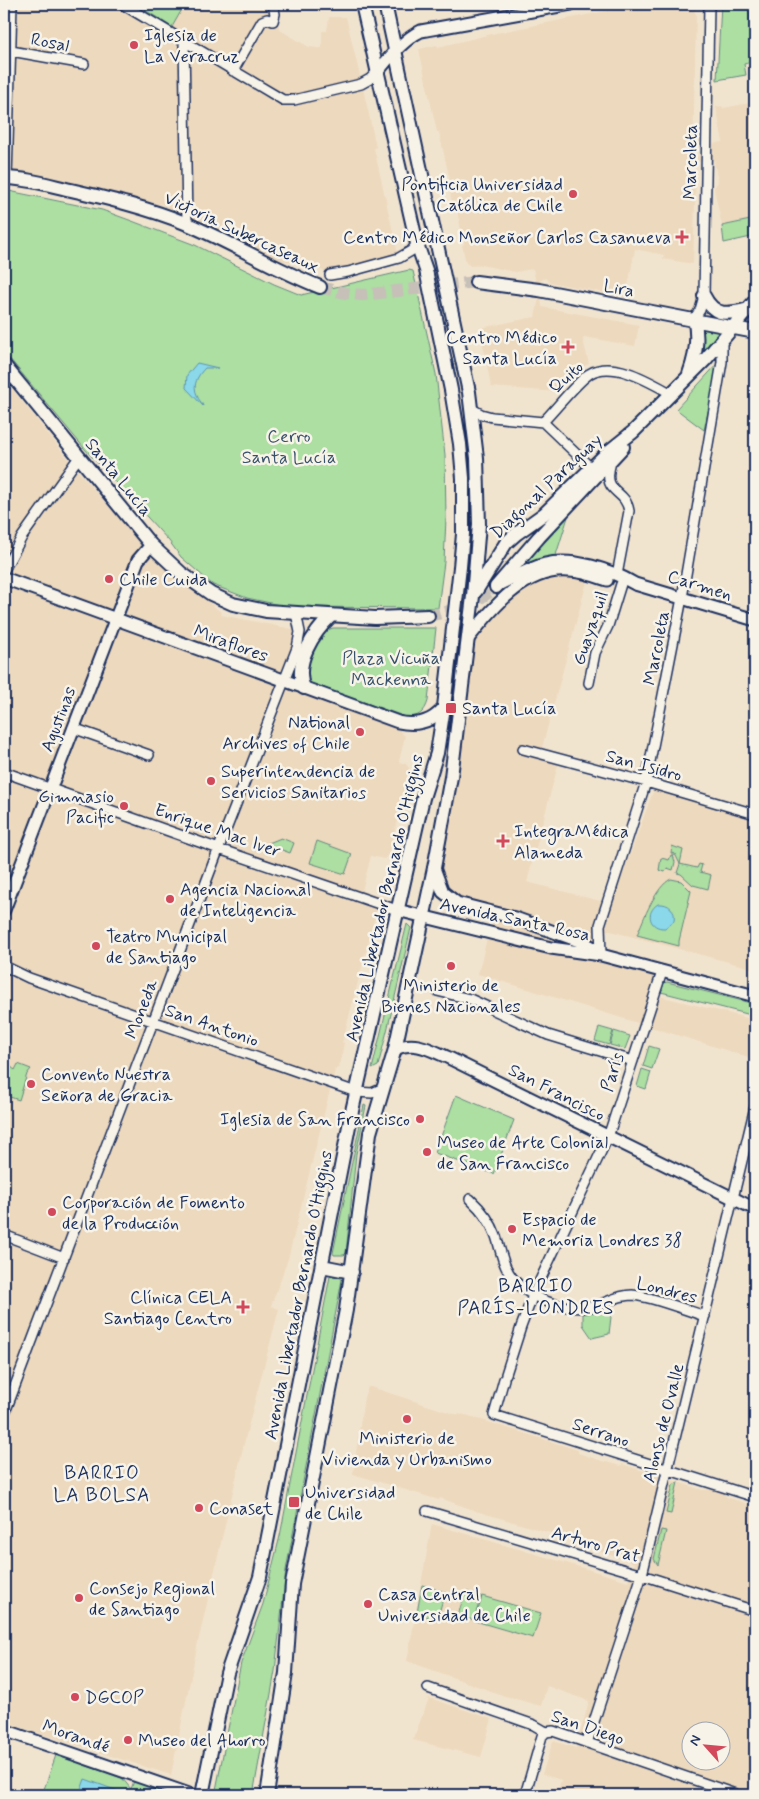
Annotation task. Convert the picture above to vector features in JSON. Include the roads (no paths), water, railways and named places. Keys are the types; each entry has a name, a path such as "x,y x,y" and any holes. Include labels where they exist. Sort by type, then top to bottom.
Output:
{"main road":[{"name":"Avenida Libertador Bernardo O'Higgins","path":"202,1795 227,1672 260,1577 356,1092 423,798 437,753 444,708 463,534 463,478 460,444 451,390 426,270 417,244 362,4"},
{"name":"Avenida Libertador Bernardo O'Higgins","path":"267,1795 285,1681 292,1584 346,1310 370,1133 395,1049 422,916 434,868 451,777 473,596 479,502 472,408 385,4"},
{"path":"378,71 395,52 420,31 524,8 571,4"},
{"name":"Victoria Subercaseaux","path":"5,178 32,181 126,202 187,223 260,260 320,287"},
{"name":"Lira","path":"476,282 521,287 755,332"},
{"path":"704,296 710,306 722,313 731,313 752,305"},
{"name":"Diagonal Paraguay","path":"496,586 539,537 611,461 633,432 688,378 752,305"},
{"path":"688,378 696,348 694,319"},
{"name":"Santa Lucía","path":"8,370 151,545 181,573 217,598 252,608 296,613 375,618 428,616"},
{"name":"Diagonal Paraguay","path":"473,596 506,543 550,509 620,441 633,432"},
{"name":"Agustinas","path":"4,910 138,560 151,545"},
{"name":"Carmen","path":"496,586 535,568 554,562 579,564 619,579 755,620"},
{"name":"Carmen","path":"468,639 501,602 519,587 541,574 570,570 619,579"},
{"name":"Miraflores","path":"4,578 284,682 406,724 429,721 444,708"},
{"path":"304,688 300,674 302,664 315,635 332,615"},
{"name":"Avenida Santa Rosa","path":"434,868 443,892 452,901 515,918 585,943 601,955"},
{"name":"Enrique Mac Iver","path":"397,910 422,916"},
{"name":"Avenida Santa Rosa","path":"422,916 552,948 601,955 755,996"},
{"name":"San Francisco","path":"395,1049 414,1045 428,1048 755,1209"},
{"path":"322,1266 352,1272"},
{"name":"Morandé","path":"4,1730 192,1795"}],"street":[{"name":"Rosal","path":"5,178 12,4"},
{"path":"122,4 233,71 280,98 290,101 360,84 378,71"},
{"path":"233,71 262,21 267,19 273,21 276,14 274,4"},
{"name":"Marcoleta","path":"694,319 700,310 704,296 709,4"},
{"path":"184,41 187,223"},
{"name":"Rosal","path":"11,51 84,64"},
{"name":"Victoria Subercaseaux","path":"330,275 399,258 411,251 417,244"},
{"name":"Marcoleta","path":"601,955 600,925 646,782 682,598 722,362 722,341"},
{"path":"4,385 8,370"},
{"name":"Quito","path":"543,422 581,380 590,373 600,370 636,376 672,394"},
{"path":"472,408 481,414 492,417 543,422 591,468"},
{"path":"4,570 22,537 80,456"},
{"name":"Guayaquil","path":"589,682 592,660 608,626 619,579 629,511 626,502 609,484 608,472 611,461"},
{"name":"Moneda","path":"4,1415 218,849 284,682 299,640 300,632 296,613"},
{"path":"73,728 149,755"},
{"name":"San Isidro","path":"524,749 755,814"},
{"name":"Enrique Mac Iver","path":"4,772 218,849 397,910"},
{"name":"San Antonio","path":"4,966 29,978 356,1092 368,1093 383,1088"},
{"name":"París","path":"494,1415 520,1327 533,1295 608,1137 662,972"},
{"path":"438,991 470,999 548,1035 633,1061"},
{"name":"Alonso de Ovalle","path":"587,1743 642,1575 755,1107"},
{"name":"Londres","path":"470,1199 479,1207 491,1225 506,1269 517,1283 533,1295 560,1305 578,1308 594,1306 620,1296 637,1296 705,1316"},
{"path":"4,1235 64,1258"},
{"name":"Serrano","path":"494,1415 755,1497"},
{"name":"Arturo Prat","path":"427,1511 755,1611"},
{"name":"San Diego","path":"428,1688 534,1725 546,1732 554,1732 738,1795"},
{"path":"525,1795 542,1736 546,1732"}],"water":[{"path":"197,363 218,368 205,368 196,380 195,388 203,406 186,388 187,375"},
{"path":"658,904 668,906 674,914 674,921 665,928 660,928 652,923 651,911"},
{"path":"85,1779 118,1791 117,1795 97,1795 81,1790"}],"tunnel":[{"path":"320,287 362,295 476,282"},
{"path":"428,616 464,606 496,587"}],"place":[{"name":"Iglesia de La Veracruz","path":"134,45"},
{"name":"Pontificia Universidad Católica de Chile","path":"573,194"},
{"name":"Centro Médico Monseñor Carlos Casanueva","path":"682,237"},
{"name":"Centro Médico Santa Lucía","path":"568,347"},
{"name":"Chile Cuida","path":"109,579"},
{"name":"Santa Lucía","path":"451,708"},
{"name":"National Archives of Chile","path":"360,732"},
{"name":"Superintendencia de Servicios Sanitarios","path":"211,781"},
{"name":"Gimnasio Pacific","path":"124,806"},
{"name":"IntegraMédica Alameda","path":"503,841"},
{"name":"Agencia Nacional de Inteligencia","path":"170,899"},
{"name":"Teatro Municipal de Santiago","path":"96,946"},
{"name":"Ministerio de Bienes Nacionales","path":"451,966"},
{"name":"Convento Nuestra Señora de Gracia","path":"31,1084"},
{"name":"Iglesia de San Francisco","path":"420,1119"},
{"name":"Museo de Arte Colonial de San Francisco","path":"427,1152"},
{"name":"Corporación de Fomento de la Producción","path":"52,1212"},
{"name":"Espacio de Memoria Londres 38","path":"512,1229"},
{"name":"Clínica CELA Santiago Centro","path":"243,1307"},
{"name":"Ministerio de Vivienda y Urbanismo","path":"407,1419"},
{"name":"Universidad de Chile","path":"294,1502"},
{"name":"Conaset","path":"199,1508"},
{"name":"Consejo Regional de Santiago","path":"79,1598"},
{"name":"Casa Central Universidad de Chile","path":"368,1604"},
{"name":"DGCOP","path":"75,1697"},
{"name":"Museo del Ahorro","path":"128,1740"}],"district":[{"name":"BARRIO PARÍS-LONDRES","path":"536,1296"},
{"name":"BARRIO LA BOLSA","path":"102,1483"}],"park label":[{"name":"Cerro Santa Lucía","path":"289,446"},
{"name":"Plaza Vicuña Mackenna","path":"391,668"}]}
